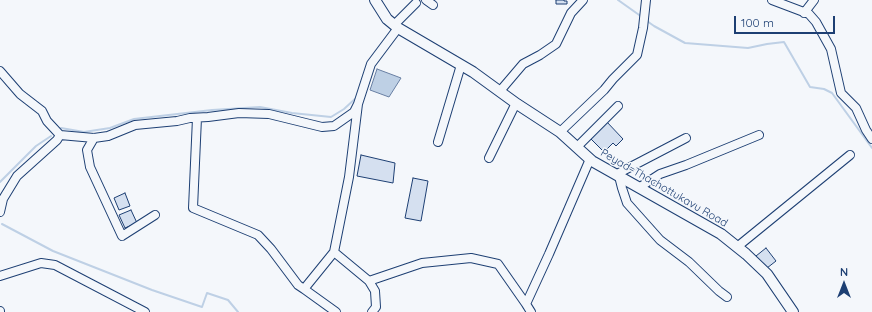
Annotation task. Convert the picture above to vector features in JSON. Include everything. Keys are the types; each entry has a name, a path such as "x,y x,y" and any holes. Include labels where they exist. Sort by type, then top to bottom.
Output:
{"main road":[{"name":"Peyad=Thachottukavu Road","path":"376,0 387,18 396,26 473,72 560,132 590,158 721,234 767,274 793,312"}],"street":[{"path":"500,91 523,64 556,44 571,13 582,0"},
{"path":"560,132 604,90 637,55 643,28 646,0"},
{"path":"772,0 809,14 824,35 831,49 841,93 856,108 866,130 872,139"},
{"path":"804,13 814,0"},
{"path":"0,71 20,94 42,111 47,121 60,135 94,138 108,136 135,125 177,121 190,118 224,116 239,113 256,113 283,117 322,127 328,127 340,123 354,112 371,64 396,26 416,3"},
{"path":"438,142 461,65"},
{"path":"489,158 516,103"},
{"path":"304,289 334,252 349,178 358,104"},
{"path":"577,147 618,106"},
{"path":"197,118 193,208 258,235 271,249 298,286 336,312"},
{"path":"0,212 3,199 17,176 57,140 60,135"},
{"path":"640,187 660,174 759,135"},
{"path":"94,138 87,150 90,167 122,236 155,215"},
{"path":"686,138 618,175 627,203 660,240 689,262 727,297"},
{"path":"737,247 850,155"},
{"path":"526,304 590,158"},
{"path":"334,252 369,281 375,291 376,307 372,312"},
{"path":"369,281 422,263 471,258 498,264 531,312"},
{"path":"0,276 41,262 55,265 145,312"}],"water":[{"path":"377,69 401,78 389,97 370,90"}],"building":[{"path":"556,0 567,1 567,4 556,4"},
{"path":"606,121 623,139 616,146 613,143 604,152 589,137"},
{"path":"361,155 395,163 393,183 357,176"},
{"path":"413,178 428,181 421,221 405,218"},
{"path":"125,193 130,206 119,210 114,198"},
{"path":"131,210 137,223 125,228 119,215"},
{"path":"766,248 776,261 767,268 756,256"}],"waterway":[{"path":"618,0 642,17"},
{"path":"647,21 685,43 748,48 784,42 810,87 824,89 832,93 872,148"},
{"path":"61,128 84,132 110,128 134,119 212,110 260,107 292,113 331,117 344,109 356,98"},
{"path":"0,182 36,146 51,136"},
{"path":"2,224 53,251 152,290 202,307 207,293 228,300 238,312"}]}
